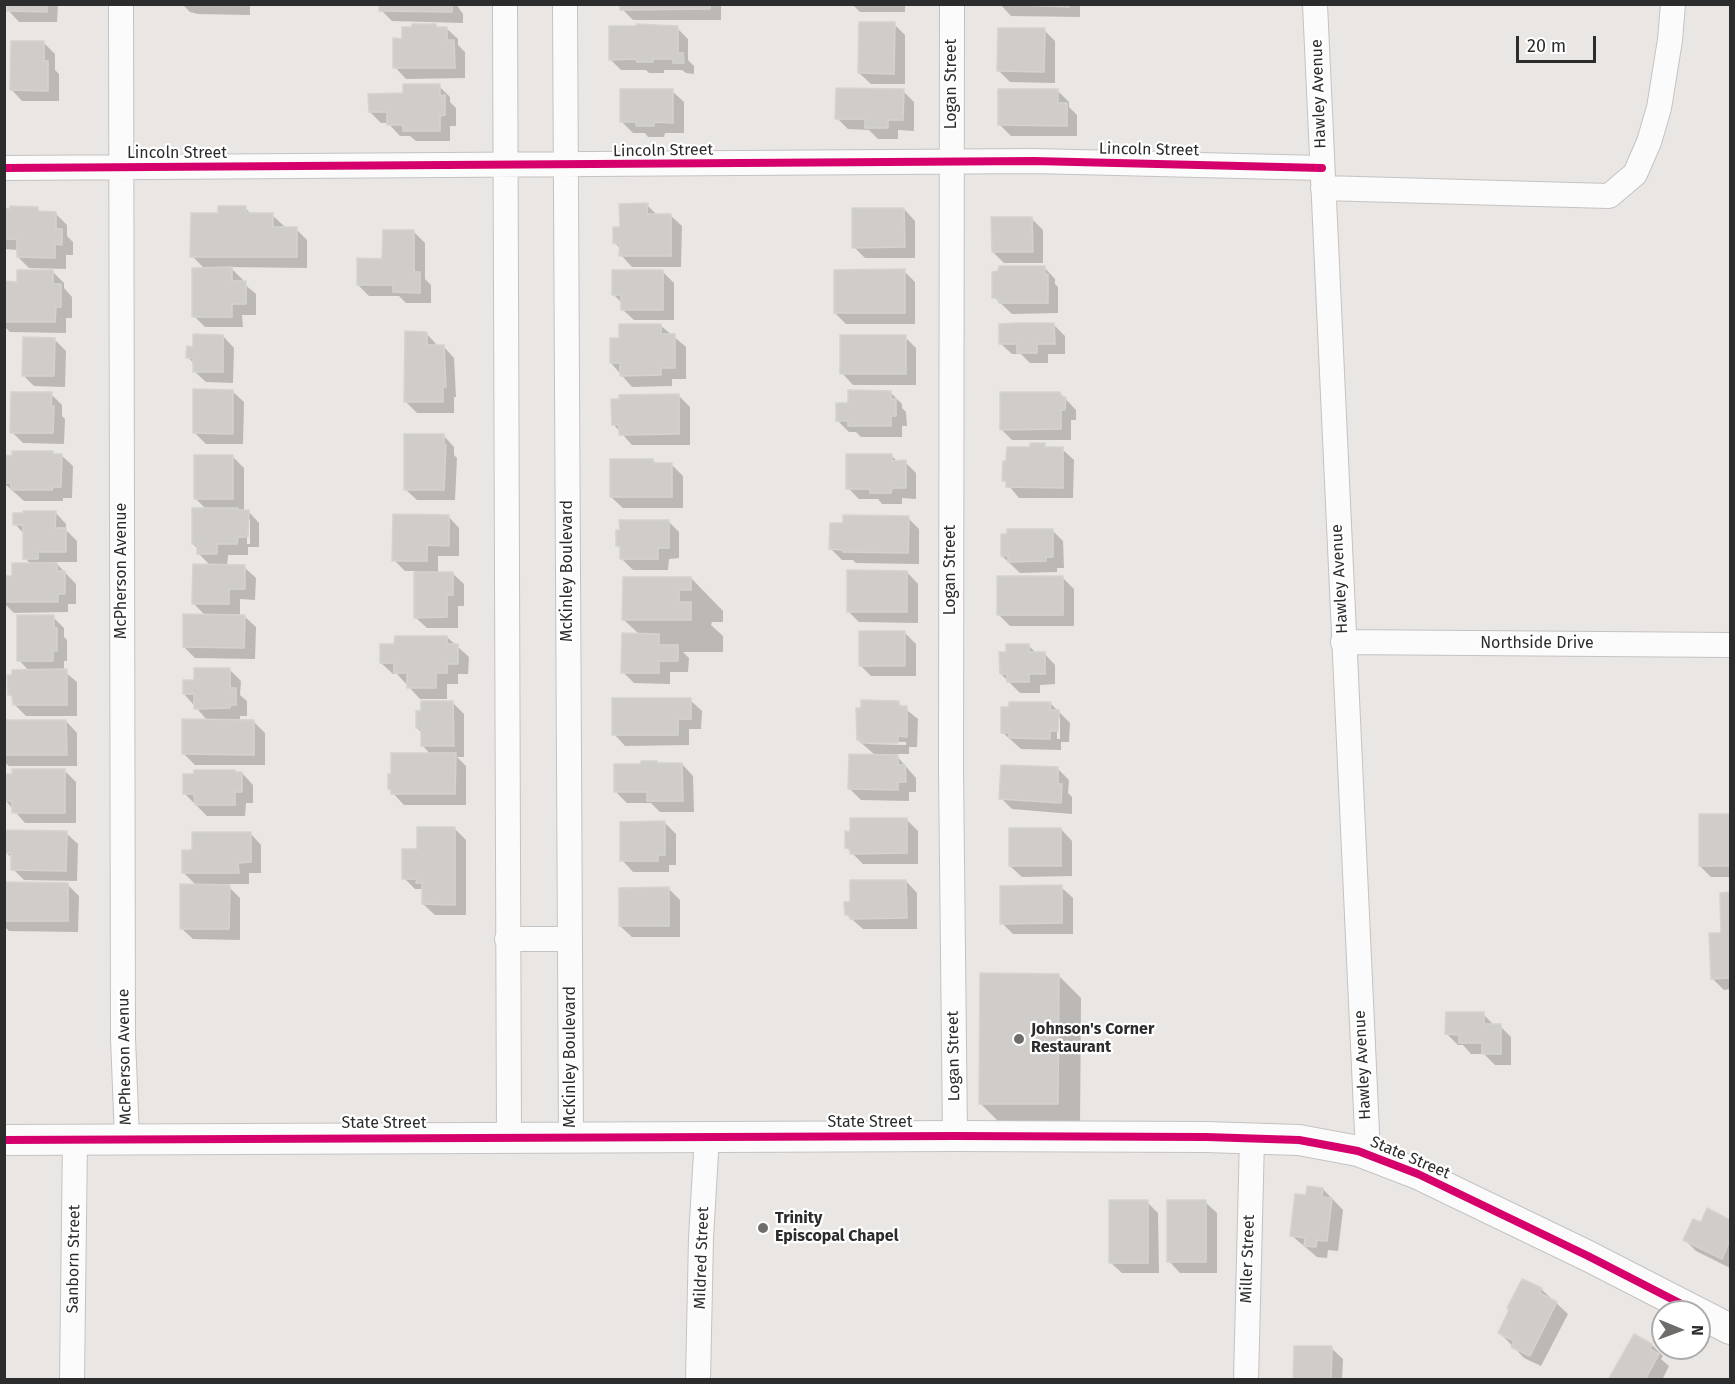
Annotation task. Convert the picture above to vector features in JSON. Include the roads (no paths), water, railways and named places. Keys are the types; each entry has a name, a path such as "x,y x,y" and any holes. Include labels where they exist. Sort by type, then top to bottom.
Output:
{"street":[{"name":"McPherson Avenue","path":"121,4 123,1027 127,1138"},
{"path":"505,4 509,1137"},
{"name":"McKinley Boulevard","path":"565,4 571,1138"},
{"name":"Logan Street","path":"952,4 951,782 955,1136"},
{"name":"Hawley Avenue","path":"1315,4 1368,1154"},
{"name":"Lincoln Street","path":"4,168 1034,161 1609,196 1635,174 1649,142 1659,108 1670,40 1673,4"},
{"name":"Northside Drive","path":"1343,642 1731,645"},
{"path":"507,939 570,939"},
{"name":"Mildred Street","path":"698,1380 701,1239 707,1136"},
{"name":"State Street","path":"4,1140 955,1136 1299,1140 1358,1151 1418,1174 1674,1300"},
{"name":"Sanborn Street","path":"72,1380 75,1139"},
{"name":"Miller Street","path":"1246,1380 1252,1139"},
{"name":"State Street","path":"1711,1319 1731,1329"}],"place":[{"name":"Johnson's Corner Restaurant","path":"1019,1039"},
{"name":"Trinity Episcopal Chapel","path":"763,1228"}]}
